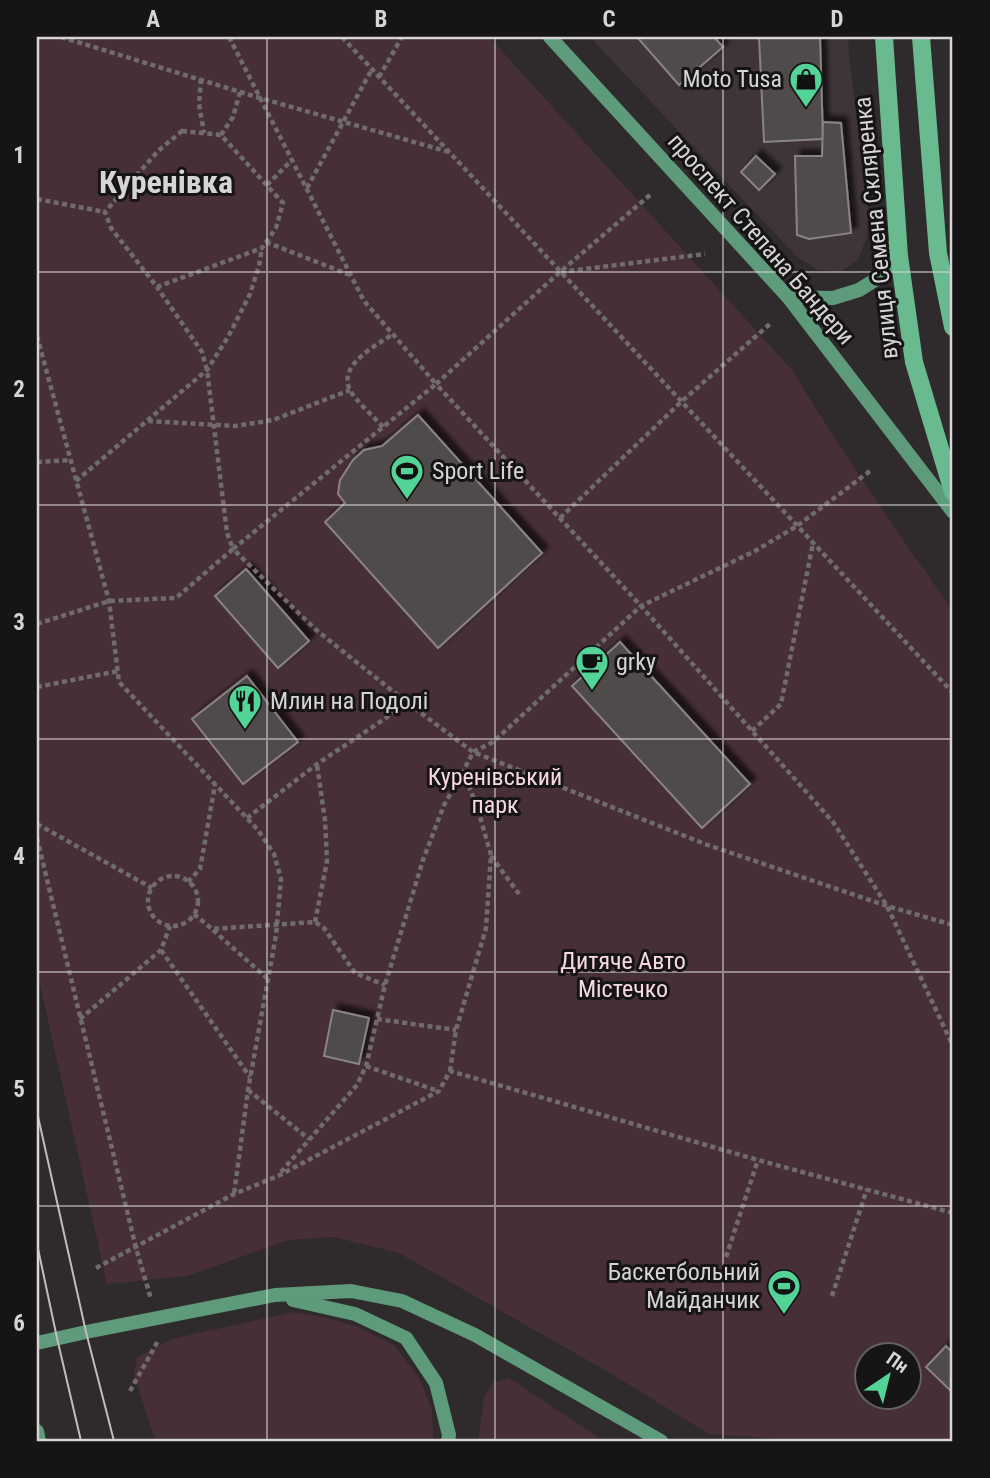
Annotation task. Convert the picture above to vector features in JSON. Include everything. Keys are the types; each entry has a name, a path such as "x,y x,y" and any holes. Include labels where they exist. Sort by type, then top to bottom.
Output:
{"main road":[{"name":"проспект Степана Бандери","path":"550,37 788,297 953,512"},
{"name":"вулиця Семена Скляренка","path":"884,37 898,239 914,362 953,492"},
{"path":"921,37 939,253 953,327"},
{"path":"788,297 833,298 859,290 878,278 886,268 898,239"},
{"path":"37,1343 275,1295 351,1291 402,1301 474,1335 661,1441"},
{"path":"275,1295 355,1314 406,1338 436,1382 449,1435 448,1441"},
{"path":"37,1431 39,1441"}],"path":[{"path":"61,37 449,152"},
{"path":"229,37 364,301 833,822 887,906 953,1045"},
{"path":"342,37 953,693"},
{"path":"379,77 401,37"},
{"path":"306,188 372,69"},
{"path":"201,79 200,104 204,133"},
{"path":"221,135 233,117 240,92"},
{"path":"76,481 207,370 250,294 262,248 276,228 284,203 221,135 182,131 158,151 105,212"},
{"path":"267,185 292,160"},
{"path":"37,624 109,601 176,598 436,384 650,195"},
{"path":"37,199 105,212"},
{"path":"105,212 111,228 157,287 202,352 207,370 227,533 233,549 315,629 473,752 705,844 887,906 953,925"},
{"path":"266,242 351,276"},
{"path":"157,287 262,248"},
{"path":"560,272 705,254"},
{"path":"559,518 681,401 771,323"},
{"path":"383,427 350,390 347,379 354,362 393,334"},
{"path":"37,336 109,601 119,682 258,830 274,854 281,879 269,980 250,1077 234,1194"},
{"path":"147,421 236,426 273,420 350,390"},
{"path":"37,462 71,460"},
{"path":"278,1175 357,1085 366,1066 385,985 423,860 444,805 473,752 493,742 641,606 755,551 797,526 870,471"},
{"path":"752,731 781,704 813,543"},
{"path":"37,687 118,671"},
{"path":"247,818 317,764 386,718 405,701"},
{"path":"315,922 327,861 325,820 317,764"},
{"path":"463,772 477,806 491,855 519,894"},
{"path":"188,882 200,869 215,784"},
{"path":"37,824 152,888"},
{"path":"37,838 136,1248 161,1336 130,1391"},
{"path":"96,1268 234,1194 278,1175 439,1091 450,1071 456,1030 486,928 491,855"},
{"path":"173,876 188,882 197,895 198,903 194,914 186,923 178,926 170,926 155,919 151,912 149,896 152,888 158,882 173,876"},
{"path":"194,914 269,980"},
{"path":"212,929 315,922 324,928 355,973 385,985"},
{"path":"80,1019 161,950 170,926"},
{"path":"161,950 250,1077"},
{"path":"377,1019 456,1030"},
{"path":"366,1066 439,1091"},
{"path":"450,1071 953,1213"},
{"path":"248,1090 309,1139"},
{"path":"726,1257 758,1160"},
{"path":"832,1296 867,1189"}],"shaded area":[{"path":"590,37 848,37 868,213 867,237 858,260 839,273 816,269 797,257"}],"green space":[{"name":"Куренівський парк","path":"37,37 489,37 792,370 870,492 953,611 953,1441 811,1441 709,1434 610,1373 399,1253 334,1237 289,1240 187,1276 107,1284 37,971"},
{"path":"293,1312 358,1327 394,1345 418,1376 432,1409 433,1441 155,1441 134,1374 137,1357 172,1339"},
{"path":"509,1378 604,1441 478,1441 484,1397 492,1383"}],"building":[{"path":"637,37 714,37 723,47 679,85"},
{"path":"759,37 820,37 823,139 764,142"},
{"path":"823,122 841,123 851,233 809,239 797,235 795,156 822,156"},
{"path":"756,156 775,174 759,190 741,172"},
{"path":"418,415 542,553 438,648 325,522 345,503 338,494 340,480 353,460 364,450 382,446"},
{"path":"246,569 309,641 278,668 215,596"},
{"path":"620,642 750,784 702,828 572,686"},
{"name":"Млин на Подолі","path":"247,676 298,742 243,784 192,719"},
{"path":"333,1010 369,1018 359,1064 324,1056"},
{"path":"946,1346 953,1353 953,1393 926,1367"}],"tram line":[{"path":"37,1112 86,1332 114,1441"},
{"path":"37,1244 81,1441"}],"place":[{"name":"Moto Tusa","path":"806,109"},
{"name":"Sport Life","path":"407,501"},
{"name":"grky","path":"592,692"},
{"name":"Млин на Подолі","path":"245,731"},
{"name":"Баскетбольний Майданчик","path":"784,1316"}],"district":[{"name":"Куренівка","path":"166,182"}],"park label":[{"name":"Дитяче Авто Містечко","path":"623,975"}]}
